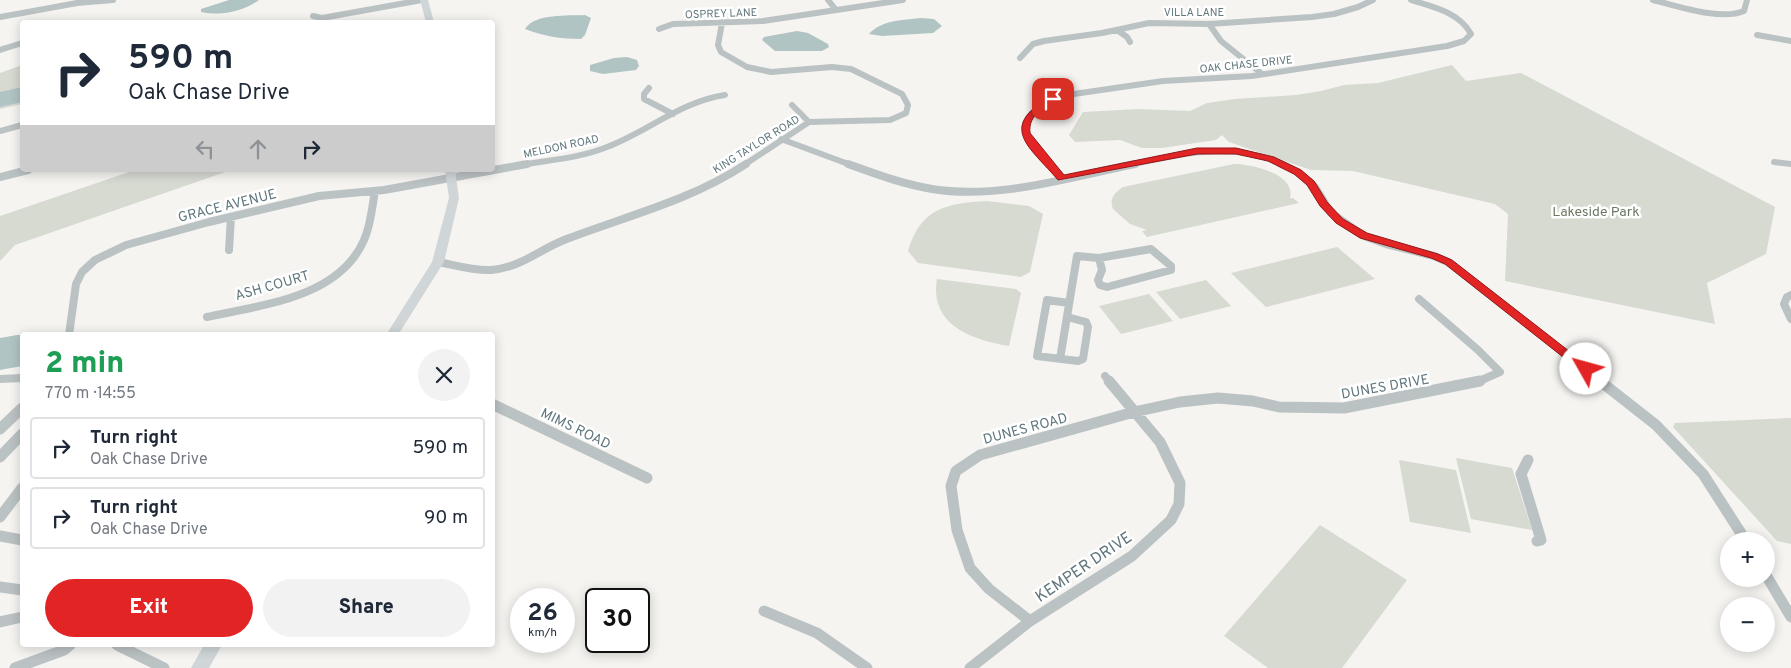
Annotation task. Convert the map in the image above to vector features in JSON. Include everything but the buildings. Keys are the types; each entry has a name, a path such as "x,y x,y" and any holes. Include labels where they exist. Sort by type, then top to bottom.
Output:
{"street":[{"path":"0,18 78,2 113,0"},
{"path":"312,16 322,18 423,0 429,20"},
{"path":"828,0 836,10"},
{"name":"OSPREY LANE","path":"659,29 673,24 723,24 763,21 904,0"},
{"name":"VILLA LANE","path":"1020,58 1033,44 1044,41 1163,22 1209,24 1334,14 1358,7 1373,0"},
{"name":"OAK CHASE DRIVE","path":"1062,178 1025,133 1027,120 1046,102 1067,95 1163,82 1223,79 1262,74 1447,46 1464,42 1469,38 1471,34 1465,24 1443,11 1410,0"},
{"path":"1653,0 1731,14 1742,13 1745,10 1747,0"},
{"name":"KING TAYLOR ROAD","path":"438,262 490,270 517,265 562,241 671,203 729,175 809,122 890,120 906,113 909,106 902,94 851,69 832,67 771,72 746,67 721,52 718,45 724,12"},
{"path":"1209,24 1221,41 1262,74"},
{"path":"1117,30 1127,37 1130,42"},
{"path":"1757,35 1791,41"},
{"path":"0,50 20,44"},
{"path":"649,88 644,94 644,99 673,114"},
{"name":"MELDON ROAD","path":"495,167 587,153 607,146 705,98 725,95"},
{"path":"792,104 809,122"},
{"path":"0,131 20,126"},
{"path":"781,139 894,180 933,189 991,190 1209,150 1248,153 1271,159 1290,167 1311,183 1323,204 1339,221 1364,236 1434,256 1448,262 1638,410 1679,447 1703,474 1740,532"},
{"path":"1774,162 1791,164"},
{"path":"0,177 20,172"},
{"name":"MELDON ROAD","path":"450,174 463,172"},
{"path":"394,332 438,262 454,198 450,174"},
{"name":"GRACE AVENUE","path":"69,332 76,284 82,272 95,260 126,244 319,196 375,191 450,174"},
{"name":"ASH COURT","path":"207,317 304,293 331,279 352,262 362,245 375,191"},
{"path":"230,250 231,217"},
{"path":"1060,359 1076,256 1099,258 1151,249 1171,266 1170,270 1107,287 1100,285 1098,280 1102,270 1099,258"},
{"path":"1791,295 1787,297 1784,304 1791,319"},
{"name":"DUNES DRIVE","path":"1134,412 1180,402 1218,398 1252,401 1279,407 1344,408 1478,382 1500,372 1478,350 1419,299"},
{"path":"1066,317 1086,322 1088,327 1083,359 1078,361 1037,356 1047,300 1068,303"},
{"name":"KEMPER DRIVE","path":"970,668 1030,621 1132,556 1171,520 1179,504 1180,483 1160,442 1105,376"},
{"path":"0,380 20,378"},
{"name":"MIMS ROAD","path":"495,405 647,478"},
{"path":"0,429 20,410"},
{"name":"DUNES ROAD","path":"1030,621 989,589 970,568 957,530 952,503 951,486 956,471 980,455 1134,412"},
{"path":"0,457 20,436"},
{"path":"1528,460 1521,474 1541,540 1537,541"},
{"path":"0,517 20,491"},
{"path":"0,536 20,540"},
{"path":"0,587 20,590"},
{"path":"1773,587 1791,617"},
{"path":"764,611 817,633 867,668"},
{"path":"0,622 20,618"},
{"path":"15,668 68,647"},
{"path":"121,647 164,668"},
{"path":"200,668 212,647"}],"green space":[{"name":"Lakeside Park","path":"1452,65 1466,81 1521,73 1775,207 1766,254 1707,283 1715,324 1505,281 1508,214 1495,204 1353,171 1311,170 1229,142 1222,135 1216,140 1162,148 1142,148 1120,140 1075,142 1069,135 1083,112 1138,109 1190,111 1207,103 1296,95 1344,85 1378,83"},
{"path":"20,66 20,104 0,109 0,73"},
{"path":"1234,164 1261,168 1280,177 1290,190 1290,198 1299,203 1147,237 1142,231 1147,230 1130,224 1113,209 1113,196 1123,187"},
{"path":"129,172 225,172 15,245 0,261 0,216"},
{"path":"987,201 1029,206 1043,214 1030,272 1021,277 918,263 908,251 913,237 927,217 947,207"},
{"path":"1337,247 1375,279 1266,307 1231,273"},
{"path":"937,279 1016,289 1021,293 1009,346 981,339 956,328 940,308 936,295"},
{"path":"1206,280 1231,306 1180,319 1156,292"},
{"path":"1149,294 1173,321 1121,334 1099,306"},
{"path":"1791,418 1791,544 1777,541 1775,532 1769,532 1673,427 1675,423"},
{"path":"1456,458 1512,468 1532,530 1471,519"},
{"path":"1399,460 1456,470 1471,533 1410,522"},
{"path":"1320,525 1407,580 1342,668 1268,668 1224,636"}],"shaded area":[{"path":"229,0 259,0 246,8 232,12 217,14 201,12 201,9"},
{"path":"585,15 591,18 585,35 581,39 552,37 525,29 536,20 544,18"},
{"path":"921,18 934,19 942,26 933,33 882,36 869,34 886,23"},
{"path":"797,31 808,33 828,44 829,47 822,51 775,51 762,40 764,37"},
{"path":"627,57 637,60 639,66 636,70 603,74 590,71 590,65 614,58"},
{"path":"20,87 20,102 0,107 0,92"},
{"path":"20,335 20,366 0,370 0,338"}],"route":[{"path":"1053,99 1039,107 1030,116 1025,124 1025,133 1062,178 1197,151 1236,151 1271,159 1290,167 1311,183 1323,204 1339,221 1364,236 1400,248 1442,258 1586,369"}]}
